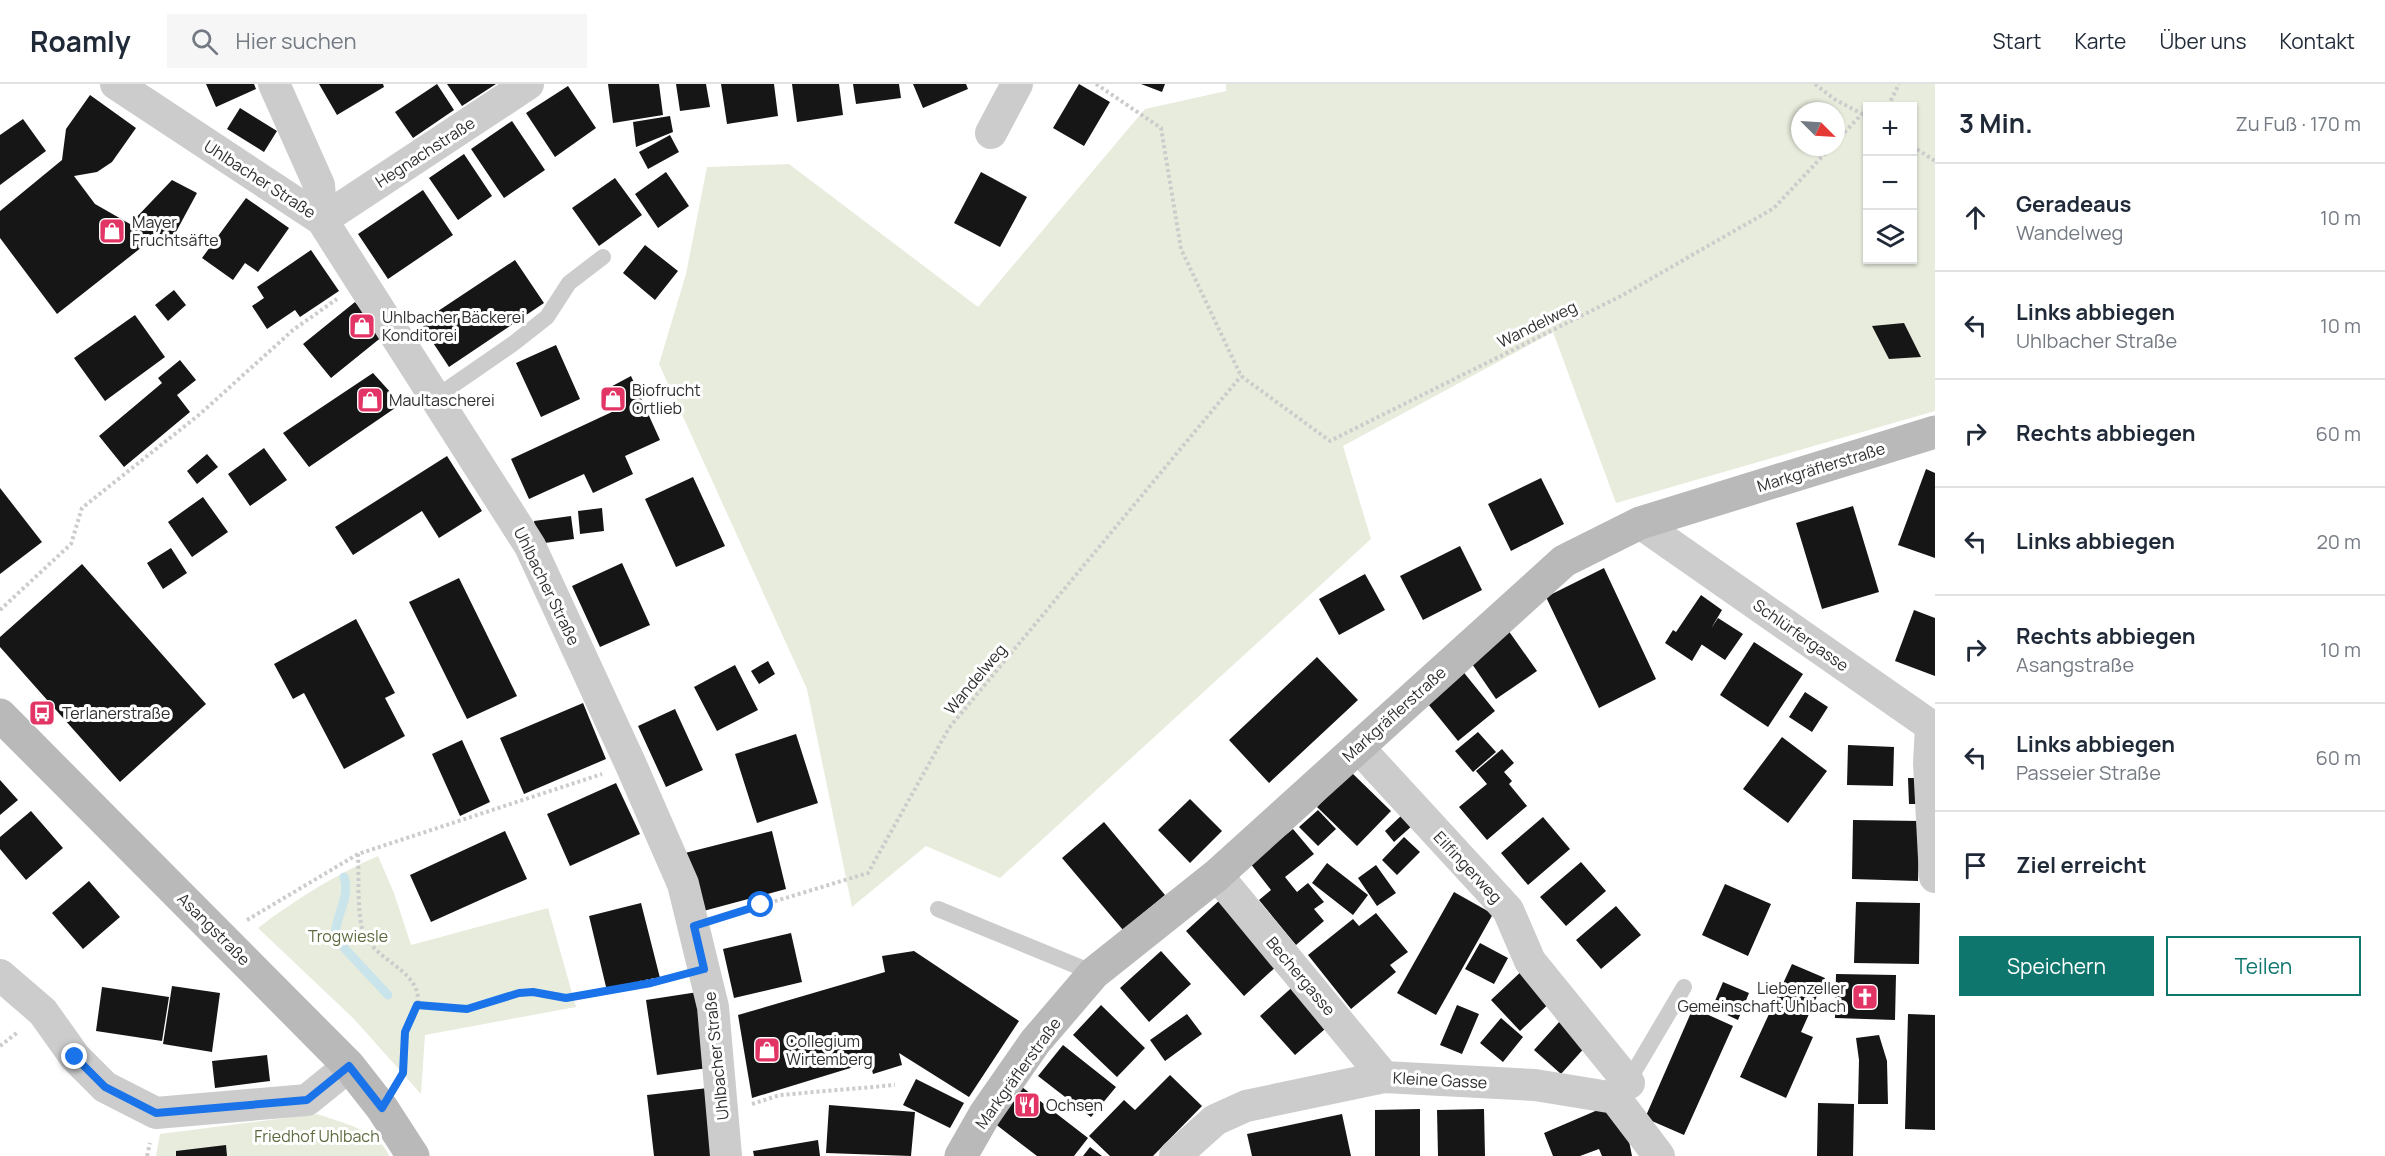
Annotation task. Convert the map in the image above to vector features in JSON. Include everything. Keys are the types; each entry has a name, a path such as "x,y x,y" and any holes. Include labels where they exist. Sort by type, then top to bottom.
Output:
{"street":[{"name":"Uhlbacher Straße","path":"116,84 322,220 360,283 436,397 530,546 631,765 682,884 713,1007 726,1156"},
{"path":"274,84 319,185 322,220"},
{"name":"Hegnachstraße","path":"322,220 528,84"},
{"path":"991,133 1017,84"},
{"name":"Markgräflerstraße","path":"961,1156 985,1114 1035,1042 1094,973 1217,875 1564,561 1640,522 1935,432"},
{"name":"Schlürfergasse","path":"1640,522 1932,726 1935,877"},
{"name":"Asangstraße","path":"0,715 349,1066 382,1108 413,1156"},
{"name":"Eilfingerweg","path":"1358,747 1508,910 1530,960 1622,1091"},
{"name":"Bechergasse","path":"1217,875 1383,1077"},
{"path":"0,975 43,1012 75,1057 105,1087 156,1113 307,1100 349,1066"},
{"name":"Kleine Gasse","path":"1175,1156 1215,1120 1246,1106 1383,1077 1622,1091"},
{"path":"1622,1091 1659,1156"}],"lane":[{"path":"436,397 514,344 547,317 569,283 603,257"},
{"path":"938,909 1094,973"},
{"path":"1622,1091 1684,987"}],"path":[{"name":"Wandelweg","path":"1096,84 1161,128 1181,249 1241,376 1330,441 1621,296 1774,208 1823,156"},
{"path":"1815,84 1834,99 1862,114 1845,132"},
{"path":"1890,102 1899,84"},
{"path":"1917,149 1935,161"},
{"path":"0,610 71,544 82,508 200,414 293,330 360,283"},
{"name":"Wandelweg","path":"694,926 868,873 949,728 1241,376"},
{"path":"221,936 358,854 631,765"},
{"path":"358,854 362,927 369,943 381,956 406,974 415,987 417,1005 405,1032 403,1073 382,1108"},
{"path":"417,1005 467,1009 519,993 533,992 566,998 651,983 704,969"},
{"path":"780,1095 895,1085"}],"green space":[{"path":"1226,84 1935,84 1935,411 1616,503 1553,332 1343,446 1371,539 1000,878 926,846 852,907 807,689 659,364 686,274 707,167 789,164 978,307 1145,109 1226,91"},
{"name":"Trogwiesle","path":"378,856 394,893 411,945 548,908 576,1007 425,1035 421,1094 354,1019 258,928 316,888"},
{"name":"Friedhof Uhlbach","path":"317,1114 348,1124 368,1134 384,1147 389,1156 156,1156 160,1134"}],"building":[{"path":"206,84 254,84 256,89 216,107"},
{"path":"319,84 383,84 384,87 337,115"},
{"path":"437,84 454,110 413,138 395,112"},
{"path":"447,84 496,84 462,106"},
{"path":"608,84 659,84 663,115 613,123"},
{"path":"676,84 706,84 710,107 680,111"},
{"path":"721,84 774,84 778,116 727,124"},
{"path":"792,84 839,84 843,115 797,122"},
{"path":"853,84 899,84 901,98 856,104"},
{"path":"913,84 966,84 968,89 923,108"},
{"path":"1079,84 1110,102 1084,146 1053,128"},
{"path":"1141,84 1165,84 1162,92"},
{"path":"568,86 596,128 555,157 526,113"},
{"path":"90,95 136,128 112,162 97,172 74,176 95,204 130,224 172,180 197,193 170,243 142,247 57,314 0,238 0,211 62,160 66,129"},
{"path":"240,108 277,131 264,152 227,129"},
{"path":"670,116 673,132 636,147 633,122"},
{"path":"23,119 46,151 0,185 0,135"},
{"path":"512,121 545,170 504,198 471,149"},
{"path":"670,135 679,152 648,169 639,152"},
{"path":"464,154 492,196 458,220 429,178"},
{"path":"666,172 689,206 658,228 635,194"},
{"path":"981,172 1027,197 1000,247 954,223"},
{"path":"615,178 642,215 599,246 572,208"},
{"path":"423,190 453,235 388,279 358,234"},
{"path":"246,198 289,228 258,272 245,263 233,280 202,258"},
{"path":"645,245 678,271 655,300 623,273"},
{"path":"311,250 339,291 300,317 295,310 267,329 252,306 264,298 257,287"},
{"path":"515,260 544,303 449,367 420,323"},
{"path":"174,290 186,305 168,321 155,305"},
{"path":"355,302 383,336 331,378 303,344"},
{"path":"135,315 165,357 105,401 74,358"},
{"path":"1904,323 1921,357 1889,359 1872,326"},
{"path":"556,345 580,399 541,417 516,363"},
{"path":"180,360 196,380 177,395 190,412 124,467 99,436 162,383 158,378"},
{"path":"373,373 401,404 309,467 283,433"},
{"path":"631,376 660,440 625,456 633,474 593,493 584,474 529,499 511,459 614,411 603,391"},
{"path":"264,448 287,480 250,506 228,474"},
{"path":"207,454 218,467 197,484 187,471"},
{"path":"447,456 482,511 439,538 422,511 353,555 335,527"},
{"path":"1926,469 1935,473 1935,558 1898,545"},
{"path":"693,477 725,546 676,567 645,499"},
{"path":"1541,478 1564,524 1511,551 1488,504"},
{"path":"0,488 42,542 0,574"},
{"path":"203,497 228,532 192,557 168,522"},
{"path":"1853,506 1879,592 1822,609 1796,523"},
{"path":"602,508 604,531 580,534 578,511"},
{"path":"571,516 574,539 537,544 534,521"},
{"path":"1460,546 1482,590 1423,620 1400,576"},
{"path":"171,548 187,573 163,589 147,563"},
{"path":"622,563 650,625 600,647 572,586"},
{"path":"82,564 206,704 120,782 0,647 0,637"},
{"path":"1604,568 1656,679 1599,708 1546,597"},
{"path":"1365,574 1385,610 1339,635 1319,599"},
{"path":"459,578 517,696 467,719 409,602"},
{"path":"1701,595 1722,610 1692,661 1665,643 1673,630 1676,632"},
{"path":"1914,610 1935,618 1935,676 1895,661"},
{"path":"1718,618 1743,634 1725,660 1701,644"},
{"path":"356,619 395,693 385,698 405,736 344,769 304,693 293,699 274,664"},
{"path":"1508,630 1537,671 1496,699 1468,658"},
{"path":"1754,642 1803,674 1768,727 1720,695"},
{"path":"1317,657 1358,700 1269,783 1229,740"},
{"path":"768,661 775,674 759,684 751,671"},
{"path":"735,665 758,710 717,731 694,687"},
{"path":"1461,669 1495,711 1458,741 1424,699"},
{"path":"1805,692 1828,707 1812,732 1789,717"},
{"path":"583,703 606,759 524,794 500,738"},
{"path":"675,709 703,770 666,787 638,726"},
{"path":"1478,732 1496,752 1473,772 1455,751"},
{"path":"796,734 818,803 757,823 735,754"},
{"path":"1782,737 1827,771 1788,823 1743,789"},
{"path":"462,740 490,802 460,816 432,754"},
{"path":"1848,745 1894,747 1893,786 1847,785"},
{"path":"1502,749 1514,763 1504,772 1512,781 1509,784 1527,806 1487,840 1459,807 1487,784 1476,771"},
{"path":"1351,772 1391,811 1357,846 1317,807"},
{"path":"1908,778 1923,778 1924,804 1909,804"},
{"path":"0,780 18,800 0,815"},
{"path":"616,783 640,834 570,866 547,814"},
{"path":"1190,799 1222,831 1190,863 1158,830"},
{"path":"1318,810 1336,829 1318,846 1299,827"},
{"path":"31,811 63,848 26,880 0,849 0,837"},
{"path":"1403,814 1413,825 1394,842 1385,831"},
{"path":"1543,817 1570,849 1528,885 1501,853"},
{"path":"1853,820 1920,821 1918,881 1852,879"},
{"path":"1104,822 1165,895 1123,930 1062,858"},
{"path":"1293,829 1314,854 1285,877 1297,892 1308,883 1324,902 1314,909 1324,921 1296,945 1259,900 1271,890 1250,863"},
{"path":"505,831 527,879 431,922 410,875"},
{"path":"772,831 786,889 696,913 681,854"},
{"path":"1404,837 1420,852 1397,875 1382,860"},
{"path":"1581,862 1606,891 1566,926 1540,897"},
{"path":"1327,863 1368,895 1353,915 1312,883"},
{"path":"1376,865 1396,893 1377,906 1358,878"},
{"path":"89,881 120,917 83,949 52,913"},
{"path":"1725,884 1771,904 1748,956 1702,935"},
{"path":"1454,892 1493,914 1436,1015 1397,993"},
{"path":"1222,898 1280,963 1244,996 1186,931"},
{"path":"1856,902 1920,903 1919,964 1854,963"},
{"path":"641,903 660,978 607,991 589,916"},
{"path":"1616,906 1641,935 1601,969 1576,940"},
{"path":"1376,913 1408,952 1390,965 1396,972 1351,1009 1308,955 1353,919 1359,926"},
{"path":"791,933 802,982 734,998 723,949"},
{"path":"1480,943 1508,958 1494,984 1465,969"},
{"path":"914,951 1019,1021 969,1097 899,1053 902,1065 873,1074 870,1062 752,1098 738,1015 885,972 882,956"},
{"path":"1161,951 1191,984 1149,1022 1120,988"},
{"path":"1792,964 1825,978 1801,1032 1813,1037 1786,1098 1740,1077"},
{"path":"1527,966 1556,997 1520,1031 1491,1000"},
{"name":"Liebenzeller Gemeinschaft Uhlbach","path":"1836,974 1896,975 1895,1020 1835,1018"},
{"path":"1723,982 1749,993 1738,1020 1712,1008"},
{"path":"1297,983 1332,1023 1295,1055 1260,1016"},
{"path":"172,986 220,993 212,1052 163,1044"},
{"path":"102,987 169,997 162,1041 96,1031"},
{"path":"698,992 708,1068 657,1075 646,1000"},
{"path":"1101,1005 1145,1048 1117,1077 1073,1035"},
{"path":"1457,1005 1479,1014 1462,1054 1440,1045"},
{"path":"1693,1008 1733,1026 1684,1135 1645,1118"},
{"path":"1187,1014 1202,1034 1165,1061 1150,1040"},
{"path":"1908,1014 1935,1015 1935,1130 1905,1129"},
{"path":"1501,1018 1523,1037 1503,1062 1480,1043"},
{"path":"1560,1021 1587,1045 1561,1074 1534,1050"},
{"path":"1879,1035 1887,1061 1888,1104 1858,1104 1859,1060 1856,1038"},
{"path":"1063,1045 1116,1087 1091,1117 1038,1076"},
{"path":"267,1055 270,1081 215,1088 212,1061"},
{"path":"1170,1075 1202,1106 1153,1156 1110,1156 1089,1136 1124,1100 1135,1110"},
{"path":"916,1079 964,1103 950,1128 903,1105"},
{"name":"Ochsen","path":"1022,1087 1088,1138 1074,1156 1037,1156 994,1123"},
{"path":"708,1088 716,1156 654,1156 647,1095"},
{"path":"1818,1103 1854,1104 1853,1156 1817,1156"},
{"path":"829,1105 915,1112 911,1156 826,1153"},
{"path":"1607,1106 1629,1141 1632,1156 1602,1156 1599,1149 1580,1156 1553,1156 1544,1133"},
{"path":"1420,1109 1420,1156 1375,1156 1375,1110"},
{"path":"1484,1109 1485,1156 1438,1156 1437,1110"},
{"path":"1342,1114 1351,1156 1252,1156 1247,1134"},
{"path":"818,1140 820,1156 754,1156 753,1151"},
{"path":"226,1145 227,1156 176,1156 176,1151"},
{"path":"1090,1147 1102,1156 1083,1156"}],"waterway":[{"path":"344,877 346,885 344,900 335,930 335,938 388,995"}],"place":[{"name":"Mayer Fruchtsäfte","path":"112,231"},
{"name":"Uhlbacher Bäckerei Konditorei","path":"362,326"},
{"name":"Biofrucht Ortlieb","path":"613,399"},
{"name":"Maultascherei","path":"370,400"},
{"name":"Terlanerstraße","path":"42,713"},
{"name":"Liebenzeller Gemeinschaft Uhlbach","path":"1865,997"},
{"name":"Collegium Wirtemberg","path":"767,1050"},
{"name":"Ochsen","path":"1027,1105"}],"route":[{"path":"75,1057 105,1087 156,1113 307,1100 349,1066 382,1108 403,1073 405,1032 417,1005 467,1009 482,1006 506,996 533,992 548,997 566,998 633,987 704,969 694,926 761,905"}]}
